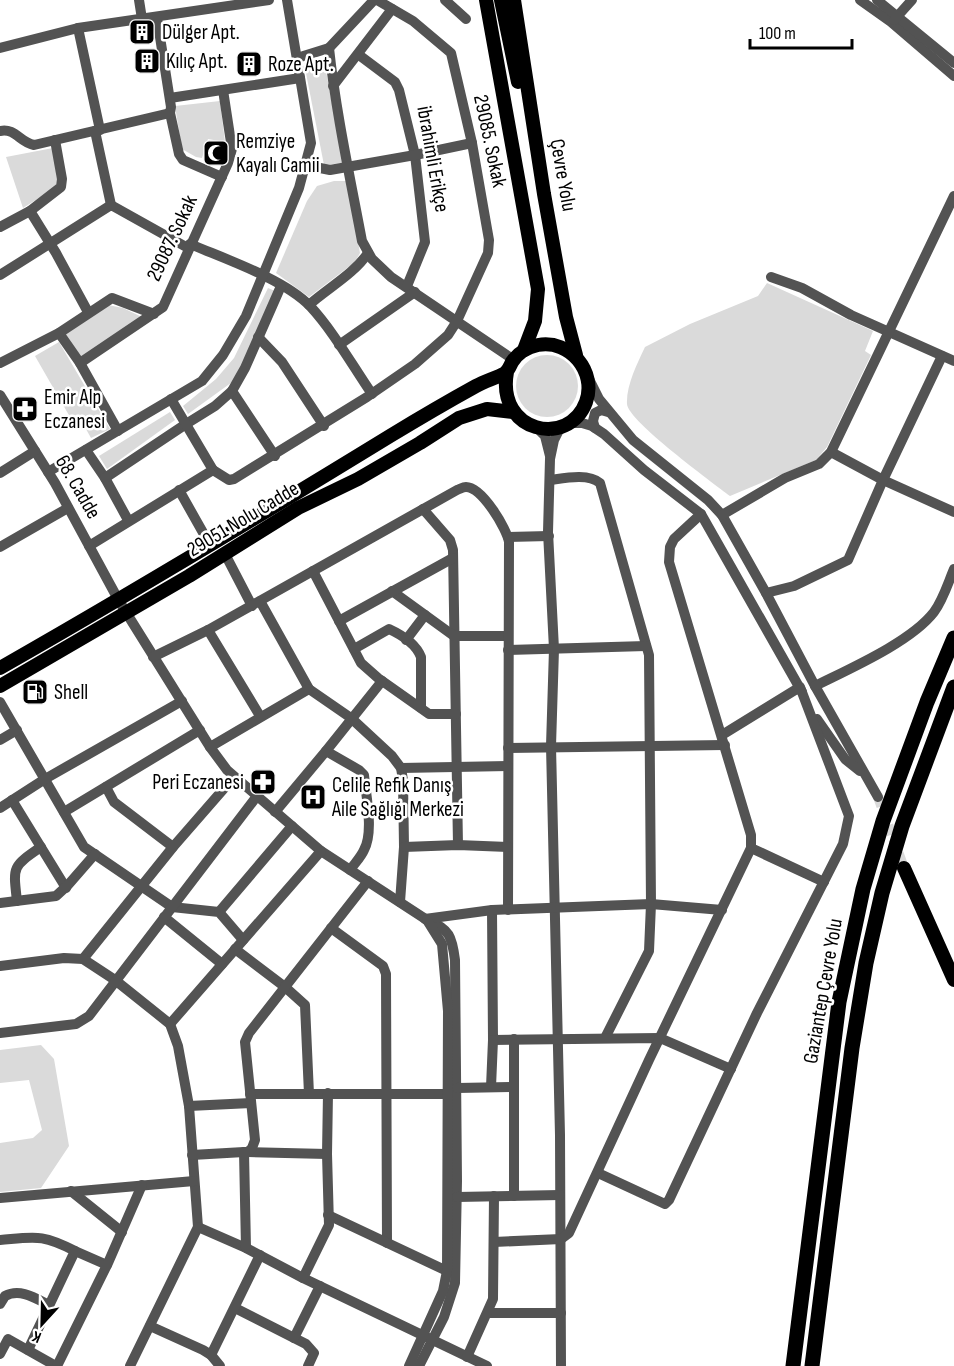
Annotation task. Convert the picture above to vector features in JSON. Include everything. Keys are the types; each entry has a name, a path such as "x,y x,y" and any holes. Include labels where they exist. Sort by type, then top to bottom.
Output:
{"highway":[{"name":"Gaziantep Çevre Yolu","path":"793,1366 839,1002 860,901 883,821 927,702 954,638"},
{"name":"Gaziantep Çevre Yolu","path":"812,1366 852,1048 866,963 882,893 902,826 954,687"}],"main road":[{"name":"Çevre Yolu","path":"486,0 538,289 535,321 524,350"},
{"path":"493,0 523,160 522,193"},
{"path":"501,0 538,180 551,230"},
{"name":"Çevre Yolu","path":"514,0 566,317 576,356"},
{"path":"510,366 506,393 513,412 524,421 536,427 549,429 565,424 579,414 586,404 589,379 576,356 565,348 551,344 537,345 524,350"},
{"name":"29051 Nolu Cadde","path":"0,686 123,607 210,545 510,366 524,350"},
{"name":"29051 Nolu Cadde","path":"0,668 225,554 298,508 358,479 459,418 488,409 513,412"},
{"path":"904,868 954,980"}],"street":[{"path":"139,0 142,19"},
{"path":"0,48 78,28 268,0"},
{"path":"48,472 202,381 223,355 246,316 299,188 311,143 287,0"},
{"path":"297,58 329,48 375,0"},
{"name":"29085. Sokak","path":"213,470 229,480 234,479 324,426 415,364 448,335 457,321 488,254 489,240 451,53 413,21 375,0"},
{"path":"445,0 466,20"},
{"path":"860,0 894,19"},
{"path":"877,0 894,19 953,73"},
{"path":"894,19 912,0"},
{"path":"333,86 392,9"},
{"path":"157,18 175,141 183,160 222,177"},
{"path":"78,28 111,205"},
{"path":"329,48 333,86 362,241 368,252 380,268 457,321 510,366"},
{"name":"ibrahimli Erikçe","path":"358,55 395,82 415,155 425,242 411,289"},
{"path":"170,98 300,78"},
{"name":"29087. Sokak","path":"80,363 163,307 222,177 232,149 223,90"},
{"path":"0,131 11,130 26,144 34,145 170,113"},
{"path":"0,228 30,211 61,187 62,179 55,140"},
{"path":"305,165 330,170 471,143"},
{"path":"723,515 785,478 819,464 831,452 954,196"},
{"path":"0,275 111,205"},
{"path":"111,205 189,246 262,276 309,305 372,394"},
{"path":"30,211 88,312"},
{"path":"309,305 360,264 368,252"},
{"path":"771,277 802,288 851,315 954,361"},
{"path":"105,478 215,406 232,391 281,286"},
{"path":"339,345 411,289"},
{"path":"0,363 59,333 111,298 154,314"},
{"path":"59,333 80,363 118,431"},
{"path":"258,337 282,362 324,426"},
{"path":"766,592 794,586 848,560 942,356"},
{"path":"589,379 608,412 633,440 708,500 723,515 855,755 862,772 878,797"},
{"path":"232,391 275,456"},
{"name":"68. Cadde","path":"0,394 48,472 153,657 226,770 321,851 426,919 442,926 453,944 455,960 453,1091"},
{"path":"89,546 213,470 171,399"},
{"path":"595,428 593,421 595,413 601,410 608,412"},
{"path":"561,1366 561,1239 551,746 554,650 549,536 550,459 554,440 565,424 582,423 595,428 701,514 818,720 845,759 862,772"},
{"path":"536,427 545,436 550,459"},
{"path":"86,450 105,478 128,520"},
{"path":"0,473 35,451"},
{"path":"831,452 884,480 954,512"},
{"path":"550,480 595,479 600,483 649,655 651,904 648,956 605,1038"},
{"path":"153,657 256,604 457,490 466,487 473,489 489,505 508,533 508,910"},
{"path":"179,490 210,545"},
{"path":"0,547 68,507"},
{"path":"423,509 450,540 453,558 458,845"},
{"path":"494,1242 561,1239 569,1233 751,848 751,835 724,740 669,562 670,547 674,539 701,514"},
{"path":"508,537 549,536"},
{"path":"225,554 309,689 351,718 392,756 401,768 404,847 400,902"},
{"path":"339,621 453,558"},
{"path":"815,686 873,657 921,626 935,610 954,569"},
{"path":"313,571 361,663 429,714 456,714"},
{"path":"392,591 454,636 508,636"},
{"path":"406,640 425,615"},
{"path":"354,649 389,629 418,650 421,657 421,708"},
{"path":"208,630 260,716"},
{"path":"508,650 646,646"},
{"path":"275,812 382,681"},
{"path":"508,748 649,745 724,740 800,687"},
{"path":"598,1173 665,1204 669,1200 731,1069 843,844 849,816 800,687"},
{"path":"210,747 309,689"},
{"path":"0,808 45,779 182,701"},
{"path":"0,702 84,847 172,907 219,912 243,940"},
{"path":"0,740 17,730"},
{"path":"64,812 200,730"},
{"path":"326,751 364,775 369,833 364,852 350,870"},
{"path":"401,768 508,766"},
{"path":"82,959 172,847 234,777"},
{"path":"106,787 114,802 172,847"},
{"path":"0,1033 76,1024 89,1016 257,796"},
{"path":"12,800 66,888"},
{"path":"219,912 292,826"},
{"path":"404,847 458,845 508,847"},
{"path":"17,901 14,876 17,866 41,847"},
{"path":"751,848 824,882"},
{"path":"170,1024 321,851"},
{"path":"0,903 56,896 66,888 95,854"},
{"path":"246,1152 252,1148 255,1140 245,1042 249,1033 368,881"},
{"path":"426,919 492,910 651,904 722,910"},
{"path":"491,1087 492,910"},
{"path":"164,918 222,964"},
{"path":"331,928 383,966 386,974 387,1243"},
{"path":"235,949 305,1005 309,1094"},
{"path":"0,966 64,958 82,959 115,980 170,1024 178,1046 189,1106 198,1227 130,1366"},
{"path":"493,1040 660,1038 731,1069"},
{"path":"514,1039 514,1196"},
{"path":"189,1106 309,1094 453,1091 514,1087"},
{"path":"409,1366 444,1317 456,1283 457,1197 453,1091"},
{"path":"419,1366 443,1291 447,1271 453,1091"},
{"path":"303,1278 327,1232 328,1093"},
{"path":"246,1152 246,1248"},
{"path":"192,1155 246,1152 327,1154"},
{"path":"0,1198 194,1181"},
{"path":"0,1354 4,1337 56,1366 107,1265 142,1185"},
{"path":"70,1191 122,1232"},
{"path":"457,1197 560,1195"},
{"path":"467,1357 488,1313 494,1292 494,1196"},
{"path":"328,1215 447,1271"},
{"path":"198,1227 246,1248 303,1278 487,1366"},
{"path":"0,1240 40,1237 55,1241 107,1265"},
{"path":"28,1350 75,1251"},
{"path":"211,1355 260,1256"},
{"path":"294,1338 320,1286"},
{"path":"0,1304 4,1296 20,1293 49,1305"},
{"path":"234,1308 306,1344 314,1353 308,1366"},
{"path":"488,1313 561,1313"},
{"path":"150,1326 211,1355 220,1366"},
{"path":"138,1352 141,1366"}],"shaded area":[{"path":"324,60 343,163 324,165 304,63"},
{"path":"220,101 225,142 208,139 202,158 182,149 175,106"},
{"path":"53,148 58,186 23,208 6,157"},
{"path":"334,181 347,181 360,253 355,262 309,297 276,273 307,201 317,186"},
{"path":"767,283 873,331 865,351 871,355 827,447 816,460 730,496 672,452 641,424 627,404 628,390 645,347 690,324 758,296"},
{"path":"268,288 275,291 235,380 188,414 183,406 216,379 234,358"},
{"path":"108,305 123,308 142,317 82,357 64,334"},
{"path":"59,342 110,429 91,438 81,420 74,424 35,356"},
{"path":"541,355 553,355 569,364 576,374 578,386 576,398 569,408 553,417 541,417 530,412 521,403 516,392 516,380 521,369 530,360"},
{"path":"170,412 175,420 107,469 99,456"},
{"path":"41,1045 54,1059 69,1146 41,1188 0,1192 0,1143 33,1138 42,1130 29,1080 0,1083 0,1050"}],"tunnel":[{"path":"878,797 904,868"}],"place":[{"name":"Dülger Apt.","path":"142,32"},
{"name":"Kılıç Apt.","path":"147,61"},
{"name":"Roze Apt.","path":"249,64"},
{"name":"Remziye Kayalı Camii","path":"216,153"},
{"name":"Emir Alp Eczanesi","path":"25,409"},
{"name":"Shell","path":"35,692"},
{"name":"Peri Eczanesi","path":"263,782"},
{"name":"Celile Refik Danış Aile Sağlığı Merkezi","path":"313,797"}]}
